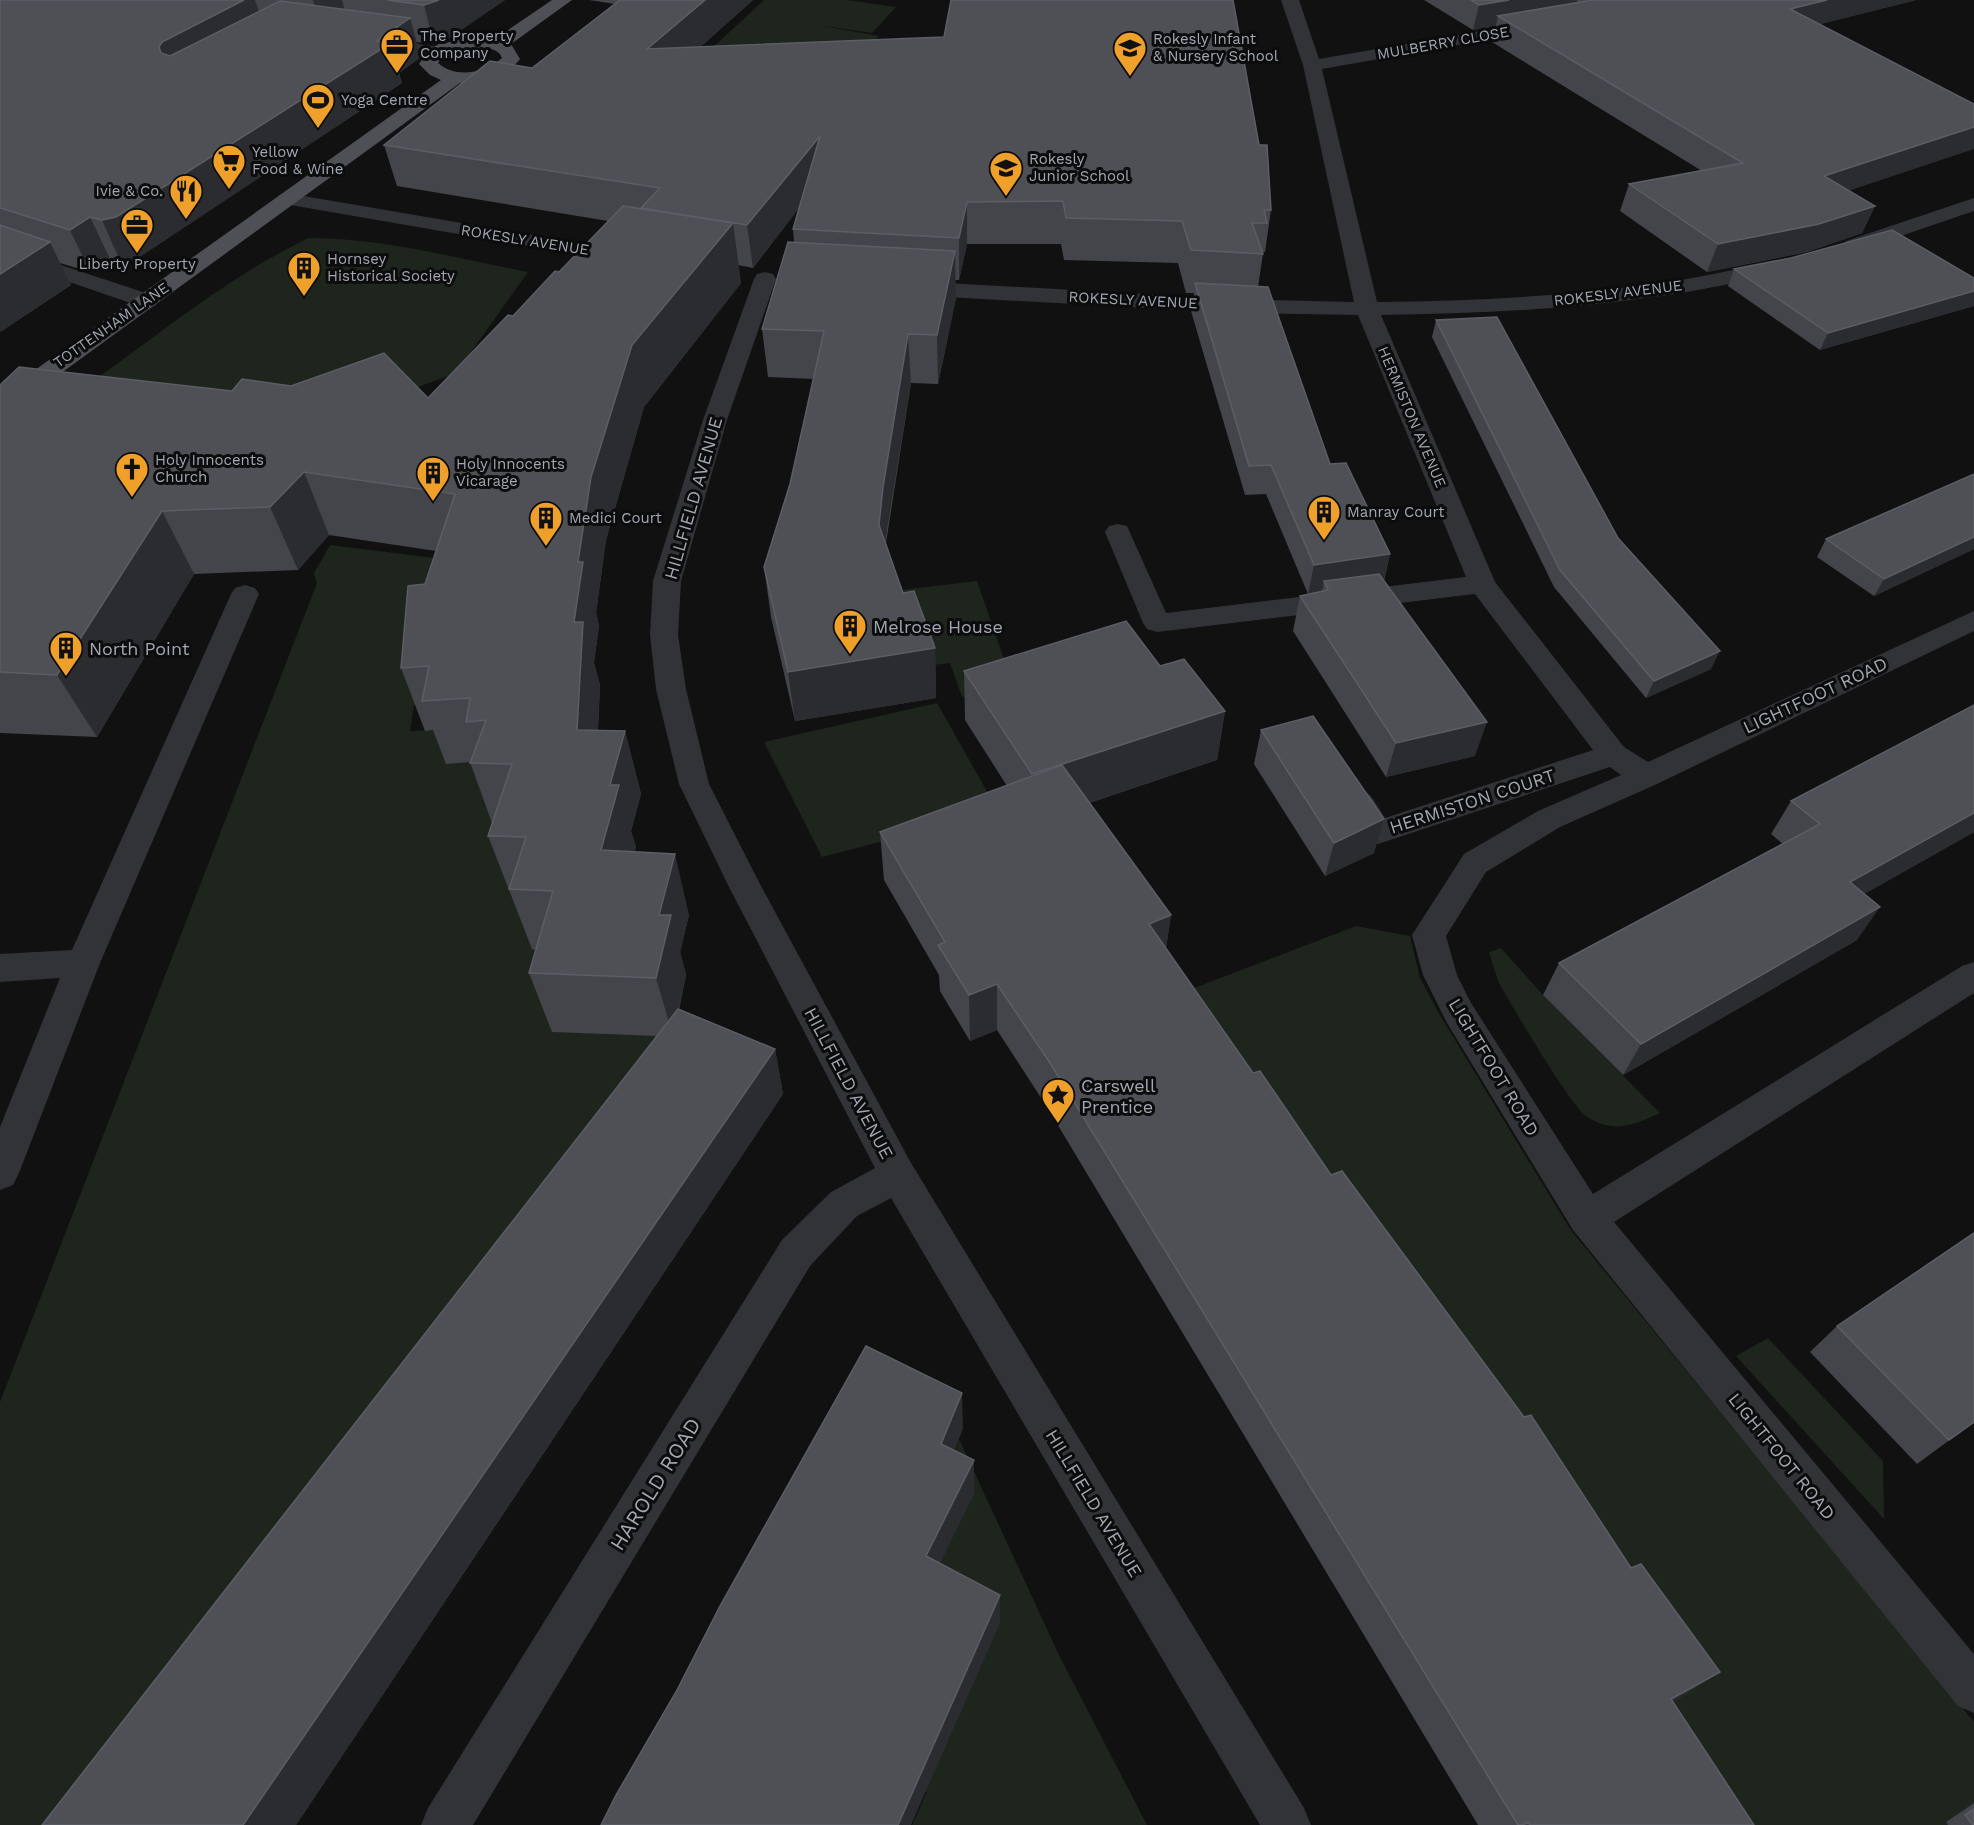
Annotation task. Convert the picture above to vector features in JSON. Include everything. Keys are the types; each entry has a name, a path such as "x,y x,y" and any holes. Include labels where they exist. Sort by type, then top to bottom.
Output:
{"main road":[{"path":"438,52 454,45 471,43 498,45 563,0"},
{"name":"TOTTENHAM LANE","path":"438,52 430,58 428,64 434,71 457,77 484,75 505,66 512,59 511,53 498,45"},
{"name":"TOTTENHAM LANE","path":"0,406 20,389 147,301 457,77"}],"street":[{"name":"HERMISTON AVENUE","path":"1290,0 1312,65 1367,309 1482,584 1613,755 1646,776"},
{"name":"MULBERRY CLOSE","path":"1312,65 1551,24"},
{"path":"355,41 438,52"},
{"name":"ROKESLY AVENUE","path":"286,199 650,261"},
{"path":"1833,253 1945,216 1974,204"},
{"path":"0,252 147,301"},
{"name":"ROKESLY AVENUE","path":"885,286 1249,306 1367,309 1510,306 1626,294 1735,277 1791,264"},
{"name":"HILLFIELD AVENUE","path":"766,278 715,420 666,581 664,635 671,689 694,784 745,887 898,1174 1287,1825"},
{"path":"1118,532 1157,623 1482,584"},
{"path":"0,1173 83,963 244,594"},
{"name":"LIGHTFOOT ROAD","path":"1974,620 1646,776 1549,819 1475,863 1429,935 1440,975 1459,1013 1587,1218 1974,1690"},
{"name":"HERMISTON COURT","path":"1336,770 1378,832 1613,755"},
{"path":"0,968 83,963"},
{"path":"1587,1218 1974,976"},
{"name":"HAROLD ROAD","path":"445,1825 796,1253 844,1204 898,1174"}],"shaded area":[{"path":"764,0 847,0 896,7 872,33 818,25 879,36 832,86 696,63"},
{"path":"309,238 391,245 528,272 456,373 317,424 80,390 220,290 278,254"},
{"path":"330,545 483,564 469,702 414,705 410,731 453,729 492,761 544,898 673,1036 108,1825 0,1825 0,1402 317,583 314,573"},
{"path":"977,581 1013,685 962,697 950,663 925,666 876,593"},
{"path":"937,703 998,811 822,857 764,742"},
{"path":"1356,926 1410,936 1420,978 1441,1017 1570,1229 1974,1722 1974,1825 1700,1825 1121,1016"},
{"path":"1501,948 1543,995 1660,1113 1633,1124 1616,1126 1597,1122 1587,1117 1579,1109 1499,983 1489,952"},
{"path":"1768,1338 1883,1461 1884,1519 1736,1356"},
{"path":"959,1439 1059,1655 1147,1825 912,1825 927,1792 831,1738 908,1575"}],"building":[{"path":"0,0 244,0 162,42 159,47 161,53 170,56 280,1 410,18 377,41 391,43 116,217 102,220 90,217 70,230 0,208"},
{"path":"387,0 439,0 424,5"},
{"path":"620,0 705,0 647,49 944,37 951,0 1233,0 1259,145 1267,145 1271,210 1264,210 1267,223 1252,223 1263,254 1191,250 1182,221 1066,218 1063,201 967,202 959,238 793,229 820,136 747,225 641,208 660,188 384,145 490,61 532,68"},
{"path":"1471,0 1509,0 1479,5"},
{"path":"1588,0 1827,0 1790,9 1974,104 1974,127 1824,176 1875,206 1819,224 1718,244 1629,184 1743,163 1498,16"},
{"path":"623,206 733,223 632,345 591,477 578,562 583,562 574,622 583,622 577,730 625,731 610,785 619,785 601,850 675,854 659,915 671,915 656,978 529,973 553,891 509,889 526,837 488,836 512,764 470,763 486,720 466,722 470,698 422,701 429,666 401,668 408,586 425,584 455,494 304,472 270,507 162,511 57,675 0,672 0,385 19,367 232,391 242,379 291,386 384,353 428,398 508,315 513,316 555,271 559,272"},
{"path":"0,225 50,242 0,274"},
{"path":"1892,230 1974,278 1974,291 1828,333 1734,269 1791,258"},
{"path":"788,242 955,251 937,335 908,334 879,525 903,593 914,591 935,648 788,672 764,567 790,484 824,331 762,329"},
{"path":"1195,283 1268,287 1330,464 1346,463 1390,554 1314,565 1271,465 1249,466"},
{"path":"1497,317 1618,538 1720,651 1654,681 1560,570 1436,320"},
{"path":"1974,474 1974,537 1884,579 1826,539"},
{"path":"1379,574 1487,722 1396,743 1300,596 1328,590 1324,581"},
{"path":"1126,621 1160,666 1184,659 1225,711 1032,774 964,671"},
{"path":"1974,705 1974,813 1850,882 1880,907 1641,1044 1559,963 1820,824 1791,801"},
{"path":"1313,716 1384,819 1334,843 1261,730"},
{"path":"1062,765 1171,915 1149,924 1253,1073 1260,1071 1331,1175 1342,1171 1524,1417 1531,1415 1631,1568 1641,1564 1720,1672 1671,1699 1754,1825 1530,1825 1528,1822 1518,1825 1050,1063 997,984 969,995 938,945 945,942 880,832"},
{"path":"678,1009 775,1049 243,1825 42,1825"},
{"path":"1974,1233 1974,1422 1949,1440 1837,1326"},
{"path":"866,1346 962,1393 941,1444 974,1460 926,1556 1000,1595 898,1825 601,1825 676,1692 720,1606"},
{"path":"1974,1809 1974,1825 1973,1825 1965,1815"}],"place":[{"name":"The Property Company","path":"397,74"},
{"name":"Rokesly Infant & Nursery School","path":"1130,77"},
{"name":"Yoga Centre","path":"318,129"},
{"name":"Yellow Food & Wine","path":"229,190"},
{"name":"Rokesly Junior School","path":"1006,197"},
{"name":"Ivie & Co.","path":"186,220"},
{"name":"Liberty Property","path":"137,254"},
{"name":"Hornsey Historical Society","path":"304,297"},
{"name":"Holy Innocents Church","path":"132,498"},
{"name":"Holy Innocents Vicarage","path":"433,502"},
{"name":"Manray Court","path":"1324,541"},
{"name":"Medici Court","path":"546,547"},
{"name":"Melrose House","path":"850,655"},
{"name":"North Point","path":"66,677"},
{"name":"Carswell Prentice","path":"1058,1124"}]}
